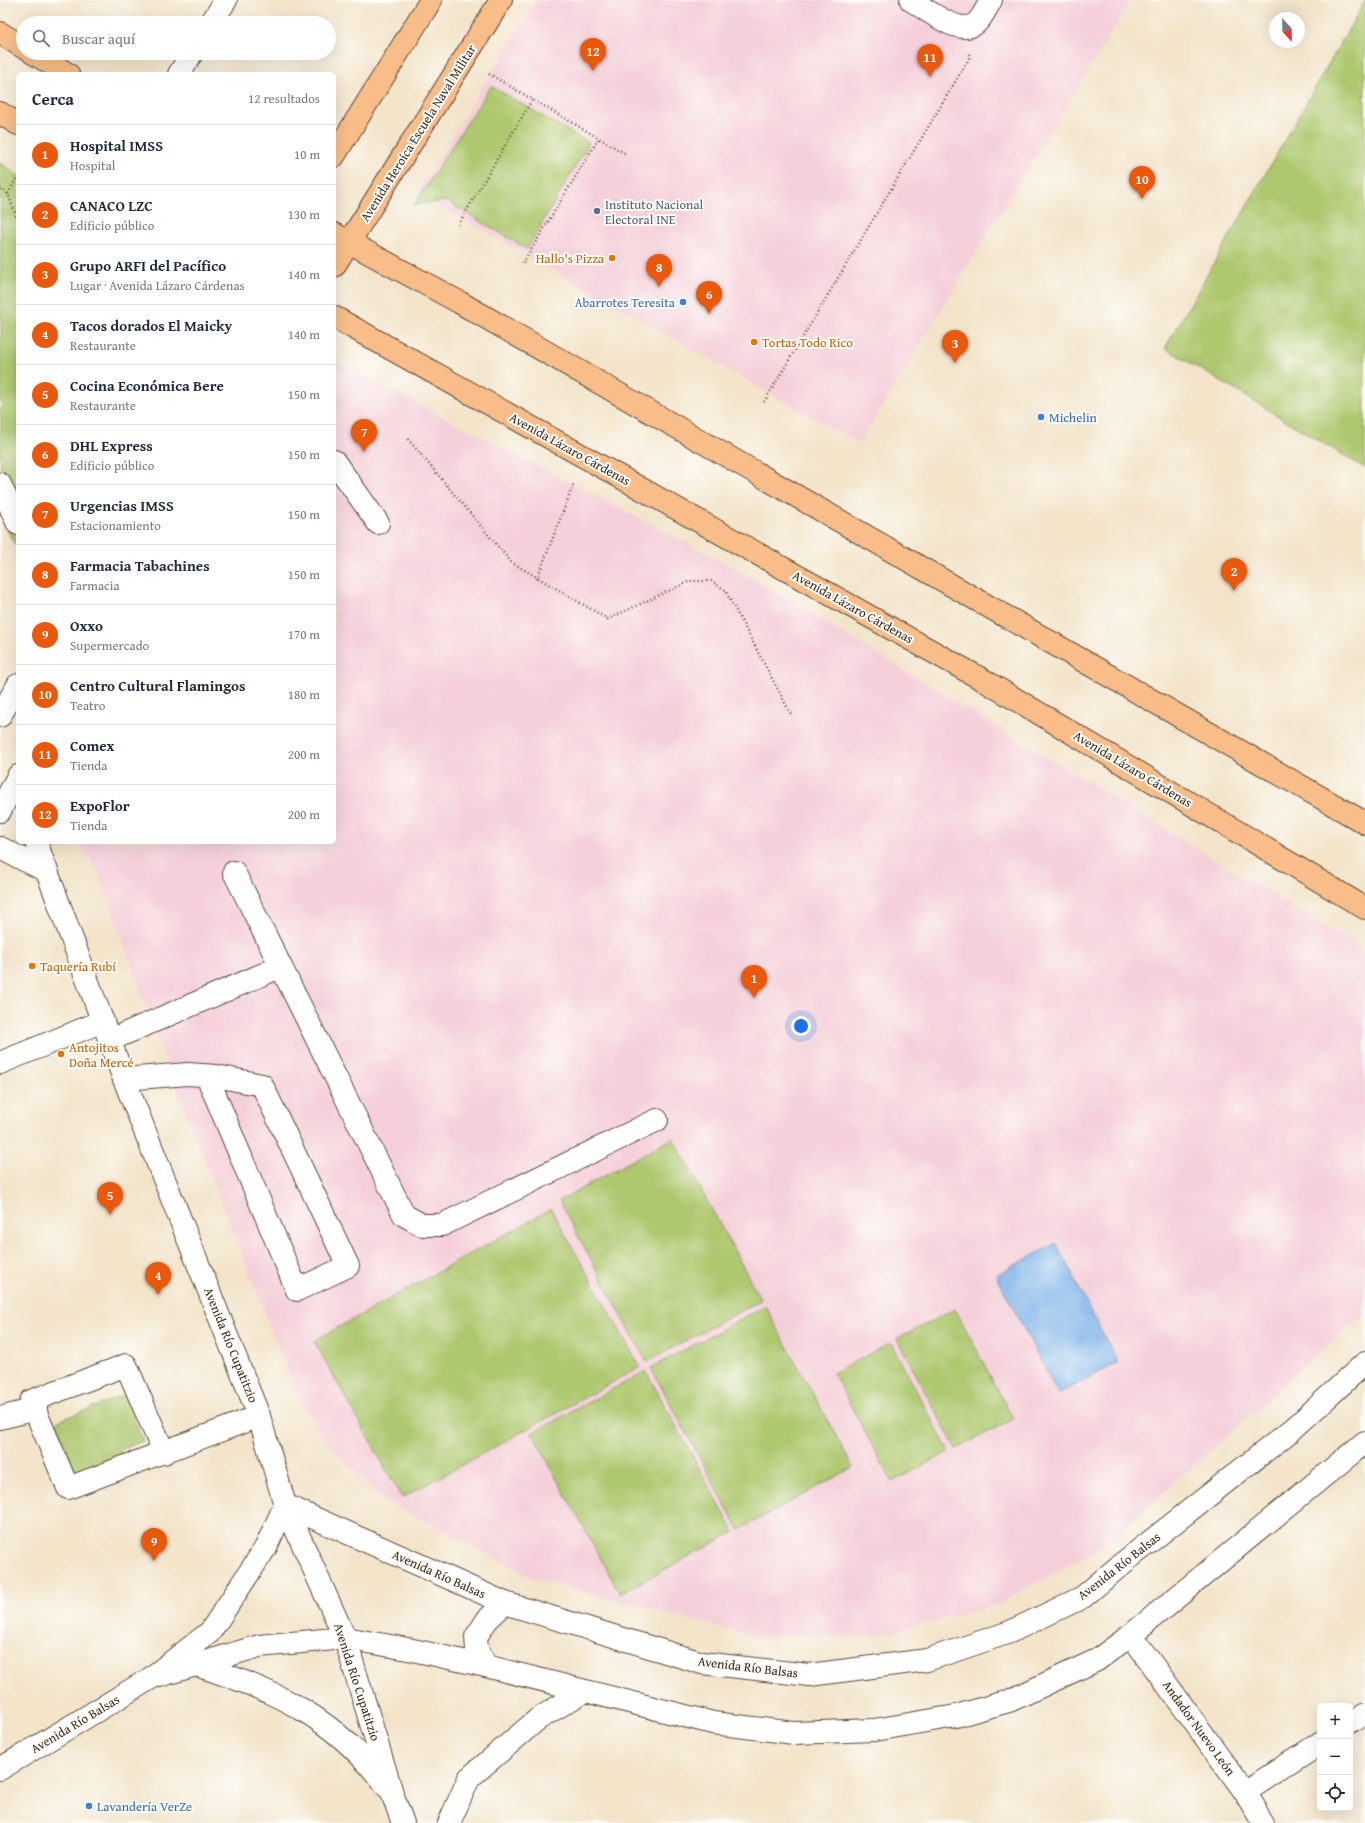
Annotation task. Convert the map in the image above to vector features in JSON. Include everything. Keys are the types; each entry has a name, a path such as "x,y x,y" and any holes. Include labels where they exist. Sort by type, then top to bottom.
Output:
{"main road":[{"path":"336,153 431,0"},
{"name":"Avenida Heroica Escuela Naval Militar","path":"336,258 341,239 501,0"},
{"path":"0,33 16,43"},
{"path":"45,60 65,72"},
{"path":"0,113 16,123"},
{"path":"341,239 459,302 1365,823"},
{"name":"Avenida Lázaro Cárdenas","path":"336,318 985,681 1365,908"}],"street":[{"path":"216,16 226,0"},
{"path":"910,0 951,25 963,28 976,24 991,0"},
{"path":"180,72 188,60"},
{"path":"336,464 378,523"},
{"path":"0,484 16,520"},
{"path":"0,716 16,688"},
{"path":"0,811 16,785"},
{"name":"Avenida Río Cupatitzio","path":"37,844 124,1079 259,1416 285,1505 345,1638 393,1796 403,1823"},
{"path":"0,848 46,871"},
{"path":"234,872 404,1215 422,1225 442,1225 657,1120"},
{"path":"0,1063 106,1031 280,967"},
{"path":"124,1079 188,1074 216,1076 262,1085 348,1266 297,1290 207,1076"},
{"name":"Avenida Río Balsas","path":"0,1769 150,1678 210,1632 266,1547 285,1505 505,1603 702,1663 809,1674 927,1660 1010,1632 1083,1597 1123,1563 1293,1429 1365,1363"},
{"path":"164,1453 126,1365 31,1401 36,1409 68,1488 164,1453 259,1416"},
{"path":"0,1418 36,1409"},
{"name":"Avenida Río Balsas","path":"150,1678 199,1666 259,1646 345,1638 408,1649 486,1666 583,1692 713,1723 794,1733 874,1730 956,1716 1009,1702 1097,1660 1131,1635 1365,1442"},
{"path":"486,1666 477,1649 476,1637 487,1620 505,1603"},
{"name":"Andador Nuevo León","path":"1131,1635 1245,1792 1264,1823"},
{"path":"199,1666 237,1678 302,1708 329,1727 353,1749 377,1773 393,1796"},
{"path":"449,1823 470,1778 538,1719 583,1692"},
{"path":"1353,1721 1365,1714"},
{"path":"1245,1792 1317,1745"}],"path":[{"path":"764,402 970,57 963,28"},
{"path":"485,72 626,154"},
{"path":"458,225 532,100"},
{"path":"523,263 599,138"},
{"path":"8,194 16,180"},
{"path":"0,189 8,194 16,216"},
{"path":"408,440 512,562 608,619 690,581 711,581 725,590 792,716"},
{"path":"537,578 584,456"}],"shaded area":[{"path":"537,0 1131,0 859,444 417,193"},
{"path":"336,362 739,570 1365,951 1365,1315 1344,1331 1102,1547 998,1604 877,1636 755,1637 535,1579 377,1496 326,1441 293,1384 159,1044 99,874 79,844 336,844"}],"green space":[{"path":"1365,1 1365,468 1165,348"},
{"path":"491,86 589,143 527,249 446,201 414,205"},
{"path":"0,163 16,174 16,545 12,540 0,513"},
{"path":"673,1138 761,1300 647,1362 559,1201"},
{"path":"551,1209 640,1367 402,1498 314,1341"},
{"path":"765,1306 853,1467 739,1530 651,1368"},
{"path":"955,1309 1013,1419 956,1449 897,1339"},
{"path":"891,1343 949,1452 892,1482 833,1373"},
{"path":"646,1371 734,1532 620,1594 532,1433"},
{"path":"124,1395 143,1441 120,1450 128,1469 82,1487 56,1422"}],"water":[{"path":"1056,1243 1118,1363 1058,1394 996,1275"}],"place":[{"name":"ExpoFlor","path":"593,71"},
{"name":"Comex","path":"930,77"},
{"name":"Centro Cultural Flamingos","path":"1142,199"},
{"name":"Instituto Nacional Electoral INE","path":"597,211"},
{"name":"Hallo's Pizza","path":"612,258"},
{"name":"Farmacia Tabachines","path":"659,287"},
{"name":"Abarrotes Teresita","path":"683,302"},
{"name":"DHL Express","path":"709,314"},
{"name":"Tortas Todo Rico","path":"754,342"},
{"name":"Grupo ARFI del Pacífico","path":"955,363"},
{"name":"Michelin","path":"1041,417"},
{"name":"Urgencias IMSS","path":"364,452"},
{"name":"CANACO LZC","path":"1234,591"},
{"name":"Taquería Rubí","path":"32,966"},
{"name":"Hospital IMSS","path":"754,998"},
{"name":"Antojitos Doña Mercé","path":"61,1054"},
{"name":"Cocina Económica Bere","path":"110,1215"},
{"name":"Tacos dorados El Maicky","path":"158,1295"},
{"name":"Oxxo","path":"154,1561"},
{"name":"Lavandería VerZe","path":"89,1806"}]}
